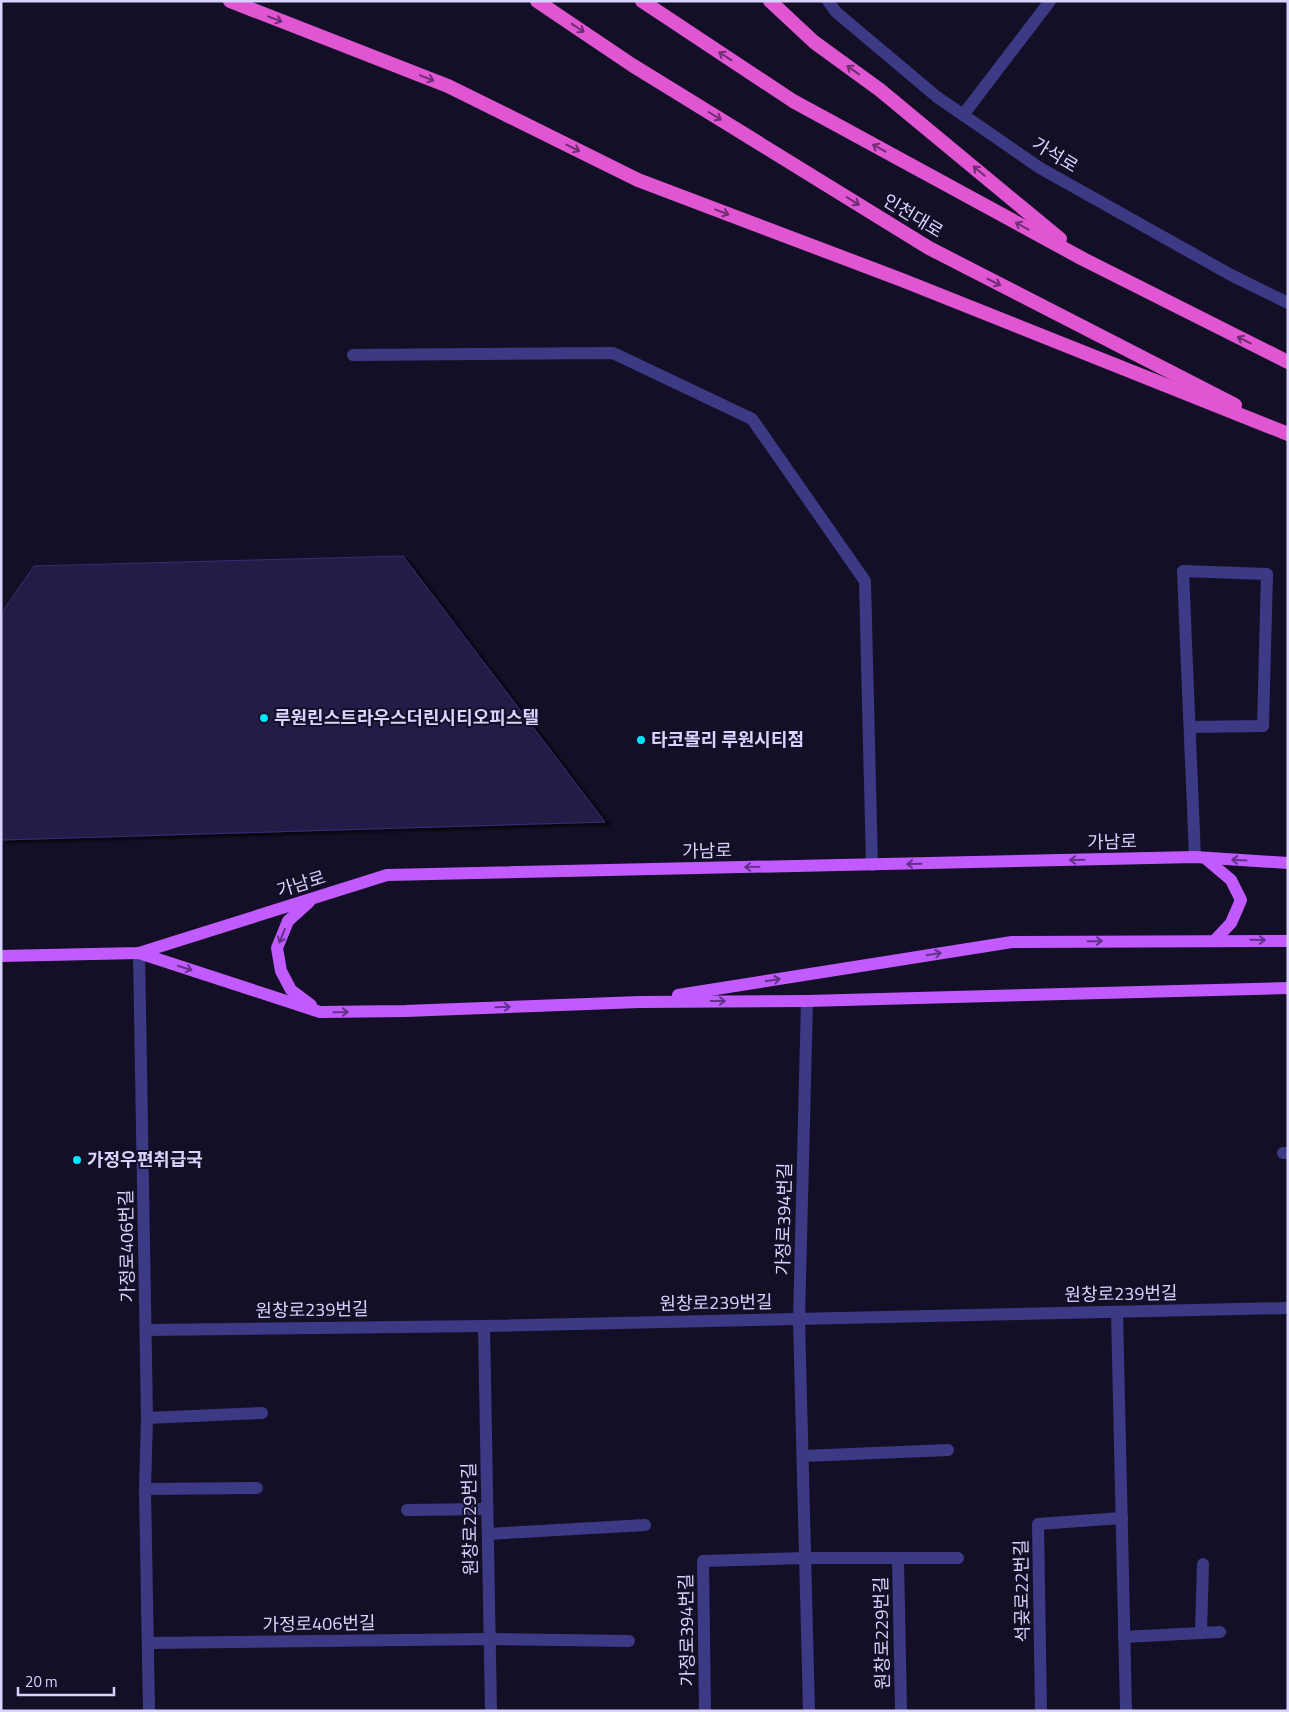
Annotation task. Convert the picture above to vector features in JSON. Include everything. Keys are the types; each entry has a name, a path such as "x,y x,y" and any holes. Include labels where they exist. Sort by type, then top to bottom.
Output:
{"highway":[{"path":"230,1 448,86 638,180 902,280 1288,433"},
{"name":"인천대로","path":"537,1 632,65 929,248 1288,433"},
{"path":"642,1 793,101 1083,259 1288,362"},
{"path":"770,1 814,42 880,90 1083,259"}],"main road":[{"name":"가남로","path":"1,956 139,953 387,875 1200,858 1288,863"},
{"path":"1200,858 1231,880 1241,900 1231,923 1215,940"},
{"path":"312,899 288,921 277,948 281,970 290,990 320,1012"},
{"path":"639,1002 1012,942 1288,941"},
{"name":"가남로","path":"139,953 320,1012 405,1011 639,1002 807,1001 1288,988"}],"street":[{"name":"가석로","path":"828,1 836,12 937,97 1040,168 1231,275 1288,303"},
{"path":"963,115 1050,1"},
{"path":"352,355 612,353 752,419 865,581 872,865"},
{"path":"1190,727 1263,726 1267,574 1183,571 1190,727 1200,858"},
{"name":"가정로406번길","path":"139,953 147,1418 144,1489 149,1711"},
{"name":"가정로394번길","path":"807,1001 799,1319 809,1711"},
{"name":"원창로239번길","path":"146,1330 484,1326 1288,1308"},
{"path":"1117,1312 1126,1711"},
{"name":"원창로229번길","path":"484,1326 491,1711"},
{"path":"147,1418 262,1413"},
{"path":"803,1456 948,1450"},
{"path":"144,1489 257,1488"},
{"path":"407,1510 488,1509"},
{"name":"석곶로22번길","path":"1042,1711 1038,1524 1122,1518"},
{"path":"488,1534 644,1525"},
{"name":"가정로394번길","path":"705,1711 704,1561 805,1558"},
{"name":"원창로229번길","path":"805,1558 898,1558 901,1711"},
{"path":"898,1558 958,1558"},
{"path":"1201,1633 1203,1564"},
{"path":"1124,1637 1220,1632"},
{"name":"가정로406번길","path":"148,1643 490,1639 629,1641"}],"building":[{"name":"루원린스트라우스더린시티오피스텔","path":"403,556 605,822 1,840 1,614 34,566"}],"place":[{"name":"루원린스트라우스더린시티오피스텔","path":"264,718"},
{"name":"타코몰리 루원시티점","path":"641,740"},
{"name":"가정우편취급국","path":"77,1160"}]}
